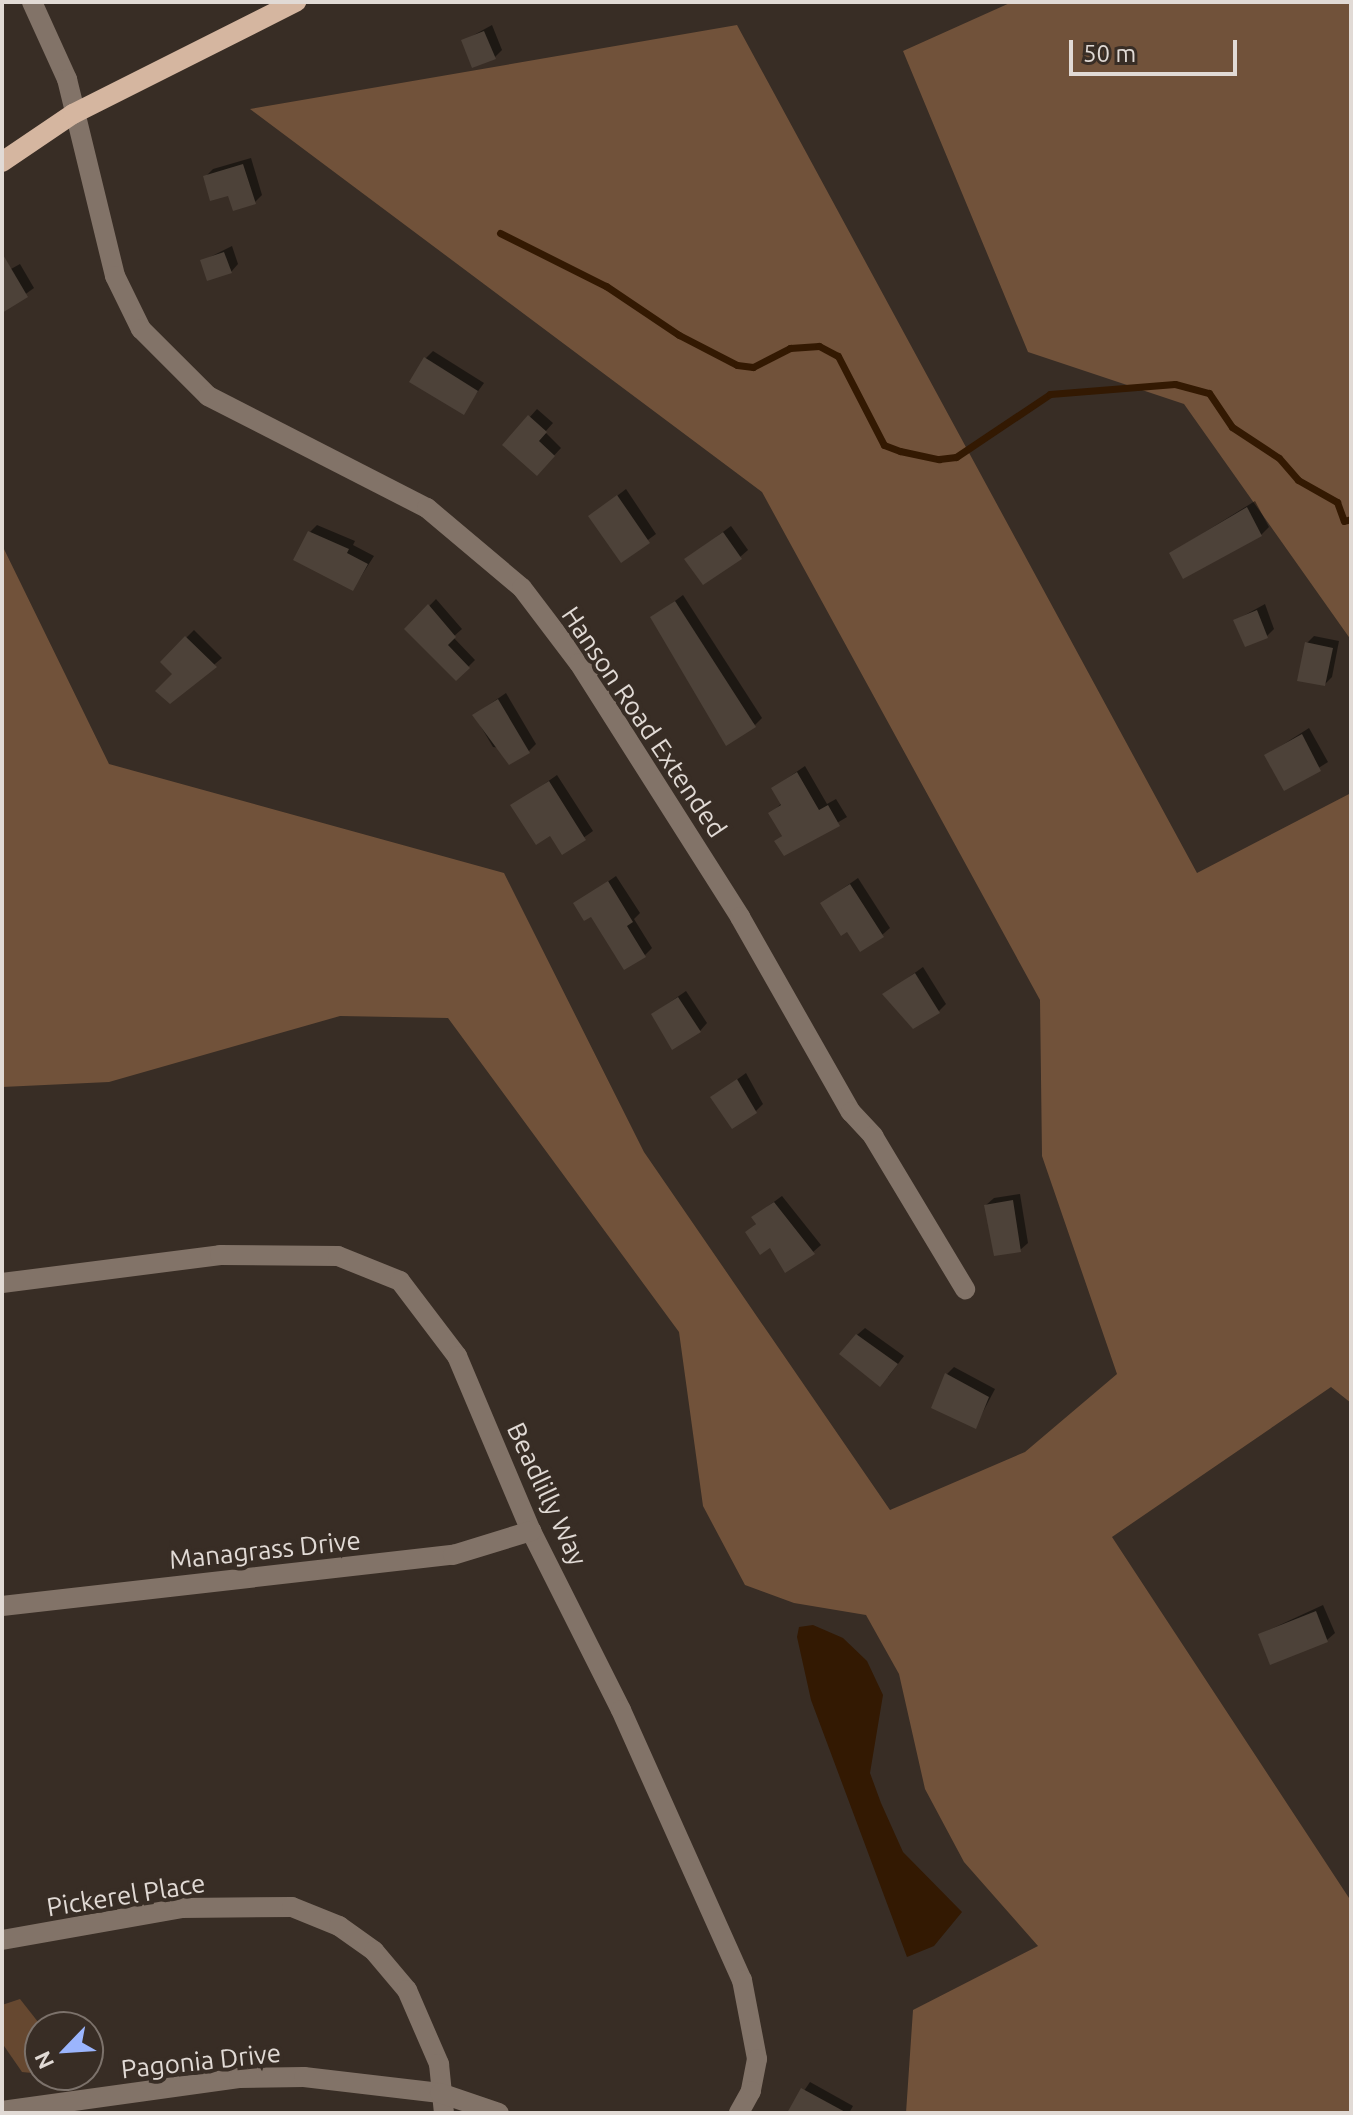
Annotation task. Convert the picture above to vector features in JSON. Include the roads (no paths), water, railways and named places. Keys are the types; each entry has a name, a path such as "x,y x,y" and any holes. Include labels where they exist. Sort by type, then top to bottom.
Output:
{"main road":[{"path":"2,162 73,114 296,2"}],"street":[{"name":"Hanson Road Extended","path":"32,2 67,79 73,114 115,276 141,329 208,396 427,508 522,588 579,663 740,917 851,1112 873,1136 965,1289"},
{"name":"Beadlilly Way","path":"2,1283 220,1255 338,1256 400,1281 457,1356 531,1531 621,1710 742,1980 757,2059 751,2091 739,2113"},
{"name":"Managrass Drive","path":"2,1606 453,1555 531,1531"},
{"name":"Pickerel Place","path":"2,1940 181,1908 292,1907 339,1926 374,1951 407,1990 439,2064 442,2103"},
{"name":"Pagonia Drive","path":"2,2111 35,2110 239,2078 304,2077 499,2113"}],"waterway":[{"path":"500,233 606,286 679,335 737,365 753,367 790,348 819,346 838,356 884,445 900,451 939,459 956,457 1050,394 1175,384 1209,393 1232,427 1279,458 1298,480 1337,502 1344,521 1351,519"}]}
